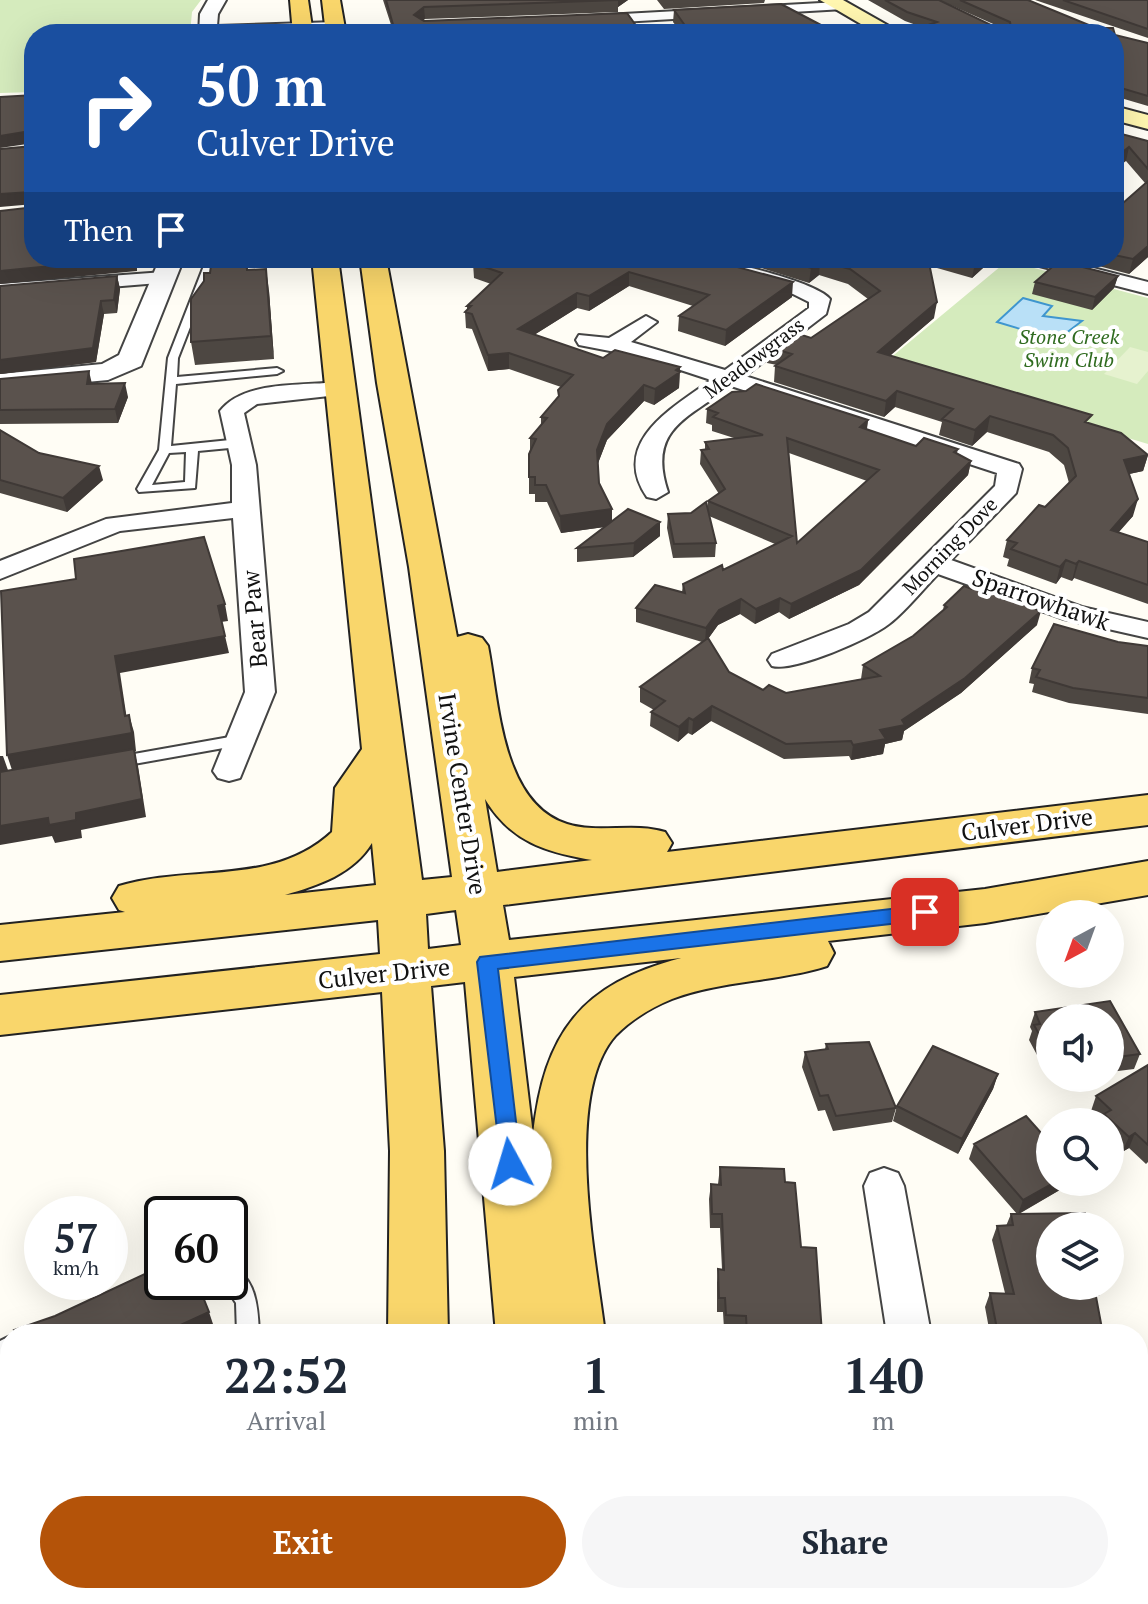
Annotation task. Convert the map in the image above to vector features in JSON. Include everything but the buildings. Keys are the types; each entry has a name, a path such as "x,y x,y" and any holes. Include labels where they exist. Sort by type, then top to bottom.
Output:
{"main road":[{"path":"282,0 306,24"},
{"path":"299,0 309,24"},
{"path":"314,24 331,0"},
{"path":"822,4 849,24"},
{"path":"822,4 869,24"},
{"path":"1124,116 1148,122"},
{"path":"1124,128 1148,134"},
{"path":"326,268 401,900 417,1166 418,1324"},
{"name":"Irvine Center Drive","path":"375,268 392,383 427,567 488,962 525,1324"},
{"path":"427,567 455,581 486,738 502,797 524,822 559,840 606,848 1018,803 1092,817"},
{"path":"1,943 62,907 263,883 306,872 333,858 351,840 359,822 356,790 382,752"},
{"name":"Culver Drive","path":"1,943 477,892 1148,810"},
{"name":"Culver Drive","path":"0,1015 985,906 1148,878"},
{"path":"574,1324 560,1170 562,1094 574,1056 594,1023 631,996 696,972 928,931 985,906"}],"street":[{"path":"208,24 209,14 217,0"},
{"path":"617,4 630,18"},
{"path":"568,21 822,4"},
{"path":"646,17 651,24"},
{"path":"0,290 168,268 131,360 108,372 0,382"},
{"name":"Meadowgrass","path":"656,492 648,467 647,447 662,427 819,310 820,299 800,290 719,268"},
{"path":"1070,268 1148,288"},
{"path":"613,345 646,322"},
{"name":"Morning Dove","path":"587,340 730,377 1010,469 1007,488 936,564 879,618 859,630 782,660"},
{"name":"Bear Paw","path":"229,771 260,692 246,492 240,443 232,411 251,398 339,389"},
{"path":"0,571 115,524 245,509"},
{"name":"Sparrowhawk","path":"936,564 1074,613 1148,630"},
{"path":"884,1186 907,1324"}],"lane":[{"path":"192,448 191,485 143,489 165,450 173,358 208,268"},
{"path":"172,381 277,371"},
{"path":"165,450 240,443"},
{"path":"106,764 241,740"},
{"path":"247,1300 248,1324"}],"green space":[{"path":"0,0 201,0 192,12 191,24 24,24 24,92 0,93"},
{"name":"Stone Creek Swim Club","path":"999,268 1034,268 1148,298 1148,444 883,364"},
{"path":"1130,347 1148,352 1148,371 1137,384 1104,374"}],"water":[{"path":"1023,298 1052,306 1043,316 1082,321 1057,340 997,322"}],"route":[{"path":"510,1164 488,962 925,912"}]}
